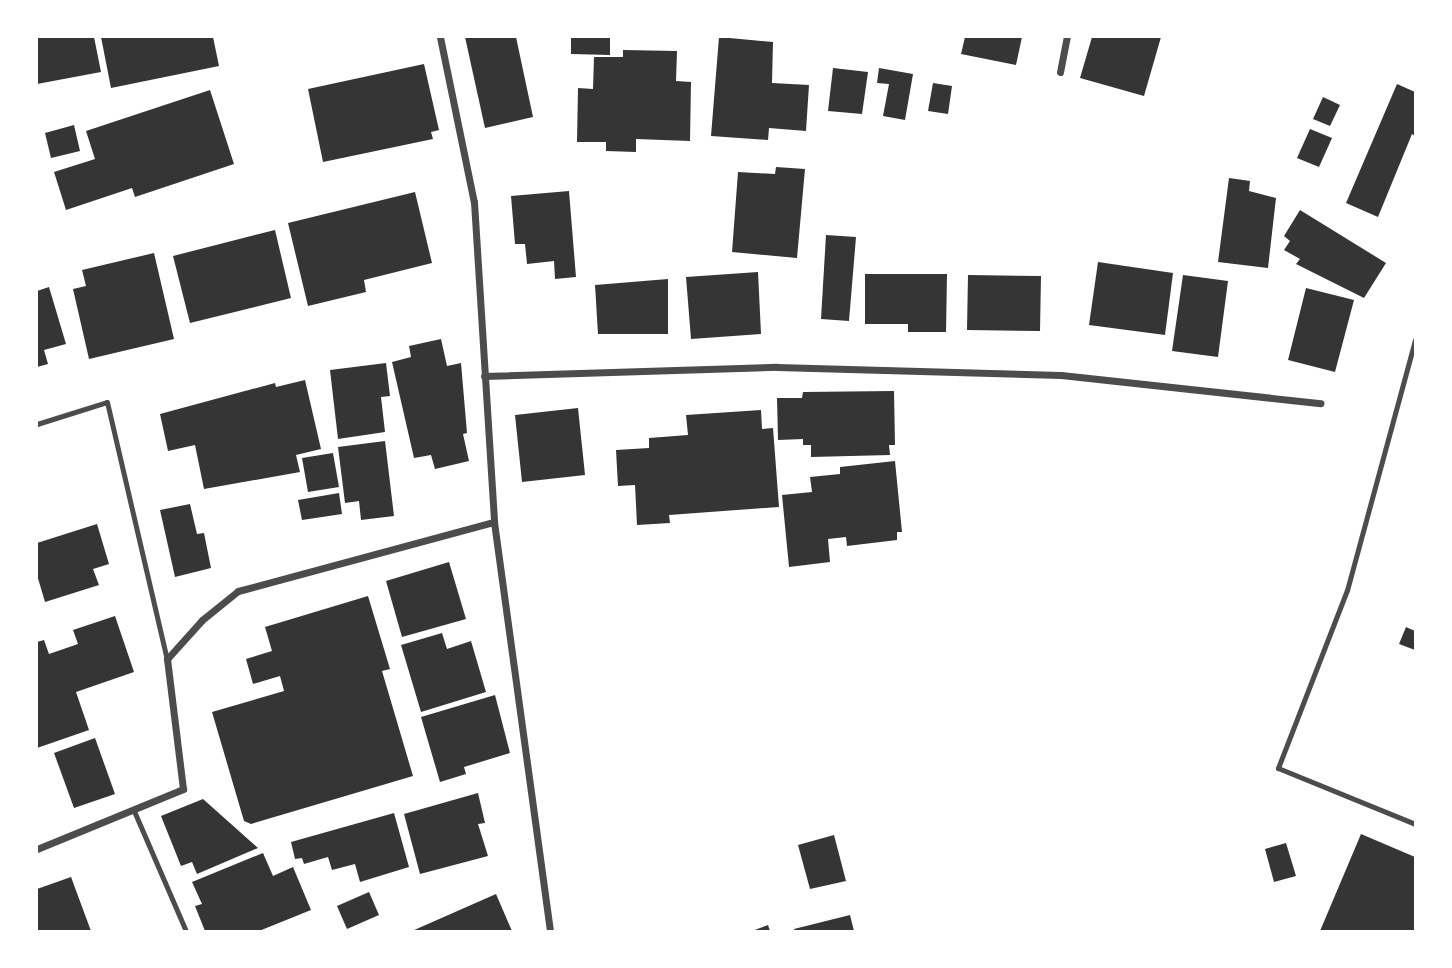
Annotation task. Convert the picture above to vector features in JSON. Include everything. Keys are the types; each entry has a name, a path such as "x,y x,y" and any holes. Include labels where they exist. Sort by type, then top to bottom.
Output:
{"street":[{"path":"440,37 474,202 494,522 550,931"},
{"path":"1060,72 1067,37"},
{"path":"484,376 777,367 1061,375 1320,403"},
{"path":"37,849 183,789 167,659 202,620 238,591 494,522"}],"lane":[{"path":"1415,340 1347,590 1278,768 1415,824"},
{"path":"37,424 107,401 167,659"},
{"path":"134,811 186,931"}],"building":[{"path":"37,37 94,37 101,72 37,84"},
{"path":"101,37 213,37 219,66 111,88"},
{"path":"465,37 516,37 533,117 485,128"},
{"path":"571,37 610,37 610,55 571,54"},
{"path":"719,37 773,42 772,83 809,85 806,131 769,128 768,140 711,136"},
{"path":"965,37 1022,37 1016,65 961,54"},
{"path":"1092,37 1161,37 1144,96 1080,78"},
{"path":"623,50 677,51 676,81 691,82 690,141 636,139 636,152 606,151 606,142 577,142 578,88 593,89 594,57 623,57"},
{"path":"424,64 439,130 431,132 433,139 323,162 308,89"},
{"path":"833,68 868,72 862,114 828,111"},
{"path":"879,68 913,74 905,120 883,116 889,84 877,83"},
{"path":"933,83 952,86 948,114 928,111"},
{"path":"1397,84 1415,92 1415,136 1412,134 1378,217 1346,203"},
{"path":"210,90 234,164 135,197 132,188 66,210 54,172 95,159 86,131"},
{"path":"1323,97 1340,105 1330,126 1313,119"},
{"path":"74,125 80,151 51,158 45,133"},
{"path":"1310,129 1332,138 1319,167 1297,158"},
{"path":"776,167 805,169 797,258 732,252 738,172 775,174"},
{"path":"1229,178 1250,181 1249,191 1276,198 1268,268 1218,262"},
{"path":"569,191 576,277 555,279 554,261 527,264 525,244 515,244 511,196"},
{"path":"415,192 432,263 364,280 366,292 308,306 288,223"},
{"path":"1300,210 1386,263 1364,298 1296,264 1300,259 1284,250 1290,241 1284,236"},
{"path":"275,230 291,298 190,323 173,256"},
{"path":"826,235 856,237 849,321 821,319"},
{"path":"154,253 174,339 89,359 73,289 86,286 82,270"},
{"path":"1098,262 1173,273 1165,335 1089,325"},
{"path":"758,272 761,334 691,339 686,277"},
{"path":"865,274 947,274 946,332 908,332 908,324 865,324"},
{"path":"968,275 1041,276 1040,331 967,330"},
{"path":"1183,275 1228,281 1218,357 1172,351"},
{"path":"668,279 668,334 598,334 595,285"},
{"path":"49,287 66,344 44,350 48,364 37,367 37,291"},
{"path":"1306,288 1354,300 1335,372 1288,360"},
{"path":"441,339 447,366 461,363 467,433 463,434 469,461 435,469 431,455 414,458 392,362 411,357 409,346"},
{"path":"386,363 390,396 381,397 385,432 338,439 330,370"},
{"path":"305,380 321,449 296,455 300,472 204,489 195,445 168,451 160,414 275,383 276,387"},
{"path":"894,391 895,445 889,445 890,455 811,457 811,445 803,445 803,439 778,440 777,398 802,398 803,392"},
{"path":"578,408 585,475 522,482 515,415"},
{"path":"761,410 762,429 773,428 779,507 669,515 670,523 637,525 635,485 618,486 616,450 649,448 649,438 688,435 686,415"},
{"path":"385,441 394,516 361,520 359,501 345,503 338,447"},
{"path":"333,453 339,487 308,492 302,458"},
{"path":"895,461 902,532 897,532 897,540 847,546 846,537 828,539 830,562 789,567 782,495 812,492 810,477 840,474 840,467"},
{"path":"339,493 342,514 302,520 298,500"},
{"path":"190,504 197,534 204,533 211,568 175,577 160,510"},
{"path":"97,524 109,564 93,569 99,585 45,602 37,575 37,543"},
{"path":"449,562 466,619 402,637 386,581"},
{"path":"368,596 390,669 382,671 413,776 251,824 244,821 212,712 284,691 280,676 253,684 246,659 272,651 265,627"},
{"path":"115,616 134,672 76,692 89,730 37,748 37,642 44,640 49,654 78,644 73,630"},
{"path":"1406,627 1415,631 1415,650 1399,644"},
{"path":"442,633 447,649 471,641 486,692 421,712 401,645"},
{"path":"495,695 510,753 464,767 466,774 440,782 421,717"},
{"path":"95,738 115,794 74,808 54,753"},
{"path":"478,793 485,823 478,824 488,856 420,874 404,814"},
{"path":"203,799 258,848 197,874 192,862 181,866 161,816"},
{"path":"394,813 409,867 360,882 355,864 332,870 328,857 304,864 302,858 295,859 291,842"},
{"path":"1361,834 1415,857 1415,931 1320,931"},
{"path":"834,835 846,881 810,889 798,845"},
{"path":"1286,843 1296,876 1274,882 1265,849"},
{"path":"263,853 273,876 293,867 311,910 259,931 205,931 195,906 202,904 192,882"},
{"path":"71,877 91,931 37,931 37,889"},
{"path":"369,892 379,915 347,929 337,906"},
{"path":"496,894 512,931 412,931"},
{"path":"850,915 854,931 794,929"},
{"path":"768,925 770,931 752,931"}]}
